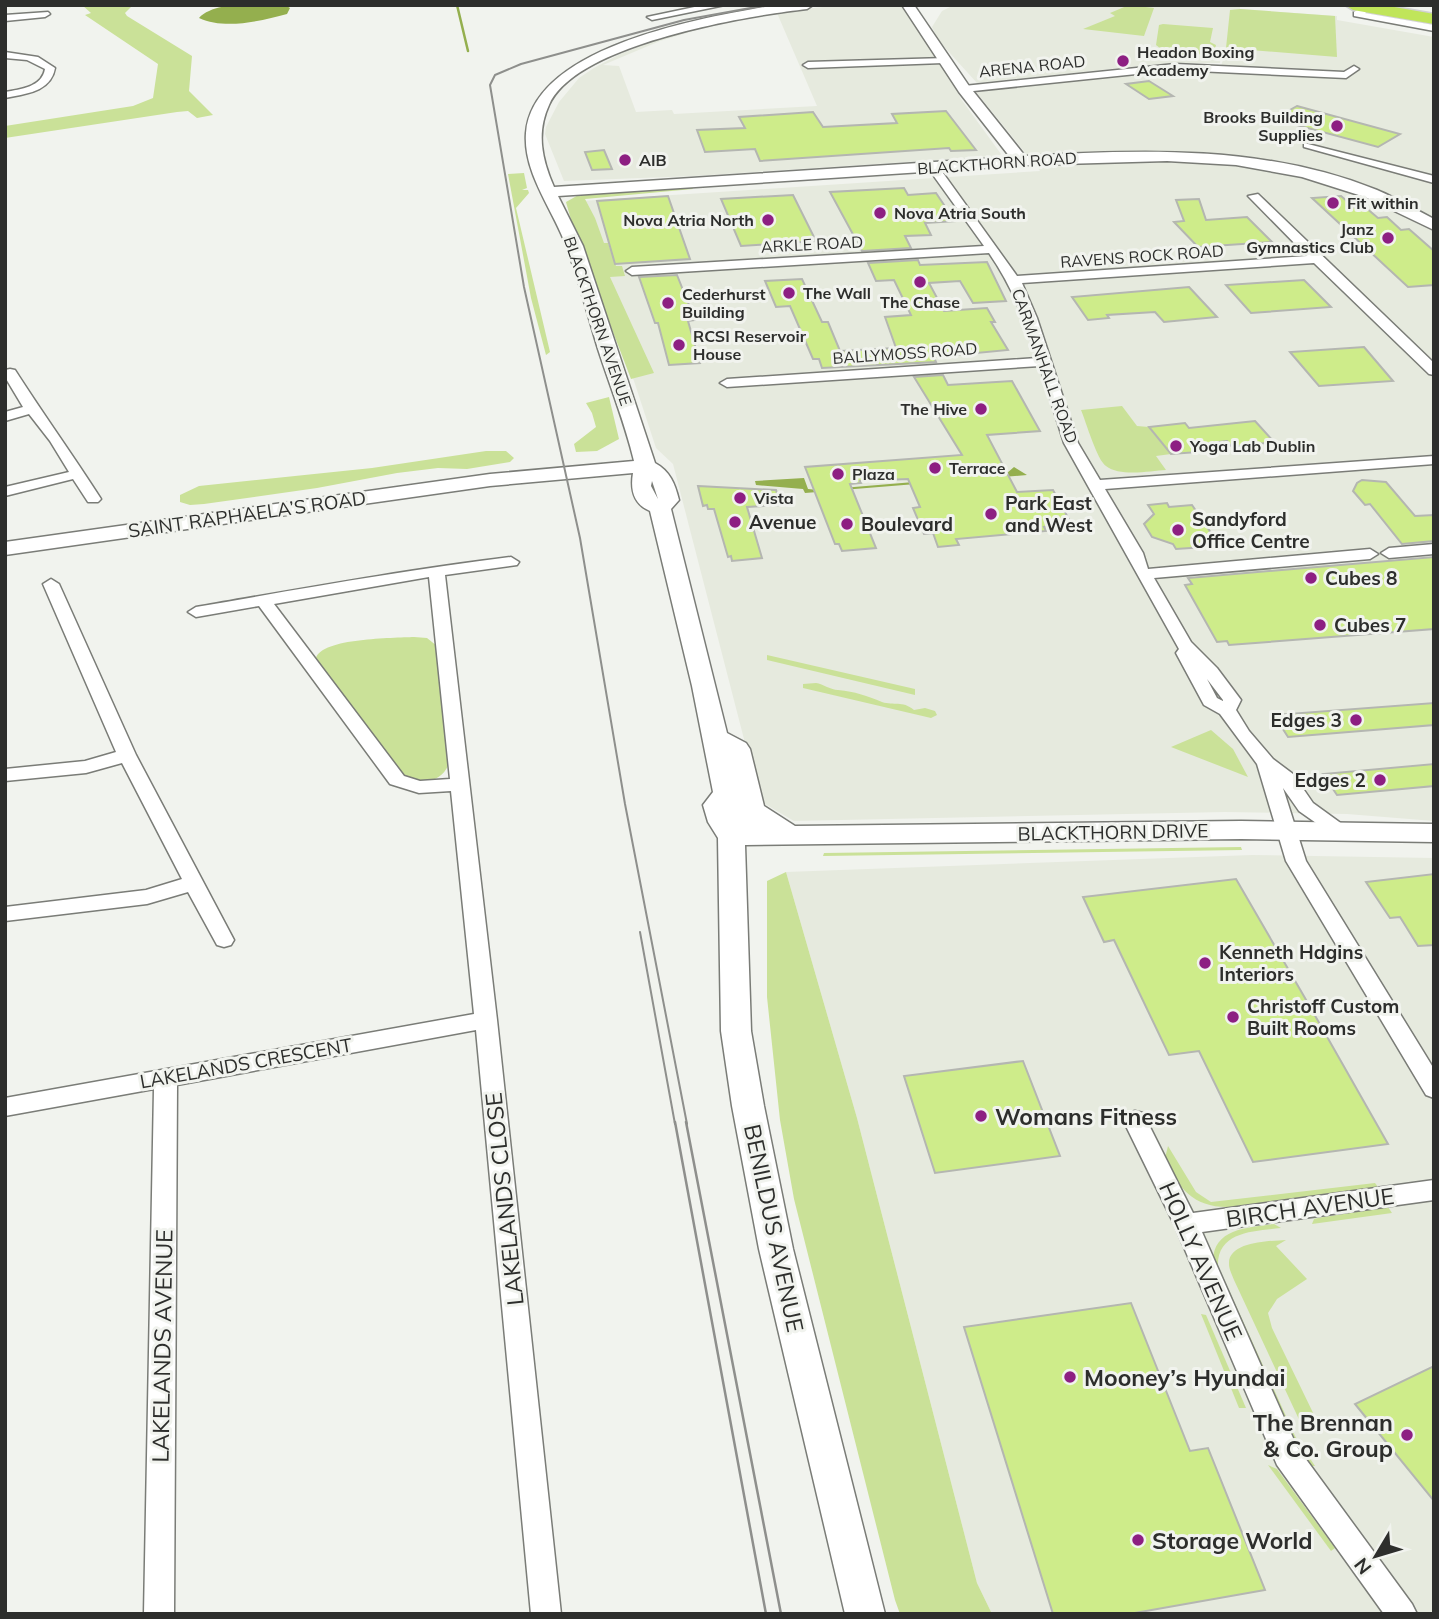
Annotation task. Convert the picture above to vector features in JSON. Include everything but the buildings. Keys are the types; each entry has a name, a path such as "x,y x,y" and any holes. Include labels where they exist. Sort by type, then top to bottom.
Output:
{"highway":[{"path":"1394,5 1434,16"},
{"path":"1363,6 1434,16"}],"street":[{"path":"647,5 654,21 721,5"},
{"name":"BLACKTHORN AVENUE","path":"644,461 575,246 549,192 540,166 533,131 545,99 580,68 625,45 676,29 747,13 807,5"},
{"path":"909,6 964,89 1022,162"},
{"path":"1363,6 1357,14 1434,28"},
{"path":"5,18 46,14"},
{"path":"5,55 26,56 50,68 50,74 44,83 5,95"},
{"path":"808,65 943,60"},
{"name":"ARENA ROAD","path":"964,89 1175,67 1346,75 1354,69"},
{"path":"1308,145 1434,180"},
{"name":"BLACKTHORN ROAD","path":"549,192 1166,155 1264,165 1321,177 1398,205 1434,225"},
{"name":"CARMANHALL ROAD","path":"934,168 1014,280 1031,318 1071,443 1135,553 1184,645 1211,672 1232,700 1227,710 1266,763 1286,778 1306,807 1343,832"},
{"path":"1254,196 1314,259 1360,299 1434,371"},
{"name":"ARKLE ROAD","path":"632,271 994,250"},
{"name":"RAVENS ROCK ROAD","path":"1014,280 1314,259"},
{"name":"BALLYMOSS ROAD","path":"727,383 1043,362"},
{"path":"10,373 32,410 56,439 93,499"},
{"path":"5,417 32,410"},
{"path":"1095,485 1434,460"},
{"path":"644,461 641,486 647,502 660,508 716,738 726,793 716,805 720,825 732,852"},
{"name":"SAINT RAPHAELA’S ROAD","path":"5,549 490,480 533,478 644,461"},
{"path":"5,492 76,474"},
{"path":"1389,553 1434,549"},
{"path":"1144,574 1370,554"},
{"path":"196,612 436,571 511,562"},
{"name":"LAKELANDS CLOSE","path":"436,571 486,1020 546,1614"},
{"path":"51,584 127,755 224,940"},
{"path":"263,600 397,780 419,787 461,784"},
{"path":"716,738 737,750 747,798 753,811 792,837"},
{"path":"5,775 86,767 127,755"},
{"name":"CARMANHALL ROAD","path":"1266,763 1287,831"},
{"path":"1287,831 1296,860 1311,887 1434,1089"},
{"name":"BLACKTHORN DRIVE","path":"732,852 792,837 1287,831 1434,833"},
{"name":"BENILDUS AVENUE","path":"732,852 736,1031 750,1116 776,1249 865,1614"},
{"path":"5,914 147,897 193,883"},
{"name":"LAKELANDS CRESCENT","path":"5,1107 486,1020"},
{"name":"LAKELANDS AVENUE","path":"159,1614 166,1078"},
{"name":"HOLLY AVENUE","path":"1135,1120 1186,1224 1287,1455 1402,1614"},
{"name":"BIRCH AVENUE","path":"1186,1224 1434,1190"}],"shaded area":[{"path":"82,5 133,5 125,13 127,16 192,56 189,91 213,115 197,118 188,111 177,112 5,138 5,126 133,106 153,98 158,64 85,15 91,13"},
{"path":"285,5 290,8 287,14 255,22 231,24 199,18 216,8 227,6"},
{"path":"843,5 902,7 943,63 961,99 1001,154 694,176 564,181 545,134 559,102 579,78 594,68 656,40 715,24 660,41 603,65 619,66 636,112 672,110 674,114 817,106 777,13 718,24 764,13"},
{"path":"954,5 1240,5 1240,9 1337,16 1337,20 1434,37 1434,821 1347,814 1225,812 794,821 760,801 673,464 656,448 634,381 574,230 566,202 1040,171 976,92 1163,69 1220,69 1225,54 1232,48 1227,47 1221,52 1220,63 1159,64 977,83 938,40 932,27 942,11"},
{"path":"1129,5 1154,8 1144,36 1083,29 1115,16 1110,13"},
{"path":"1230,10 1335,16 1337,57 1226,48"},
{"path":"1159,25 1213,28 1210,42 1216,45 1215,49 1201,54 1185,55 1162,49 1156,45"},
{"path":"524,173 527,188 522,190 528,190 529,193 516,208 550,352 546,355 531,298 508,174"},
{"path":"690,185 693,189 585,199 604,243 608,243 616,266 622,266 625,276 610,277 654,373 631,379 574,230 566,202 582,193"},
{"path":"609,397 619,439 597,451 576,452 574,444 596,427 586,403"},
{"path":"1122,406 1137,426 1149,427 1171,454 1156,456 1166,470 1119,471 1103,462 1095,449 1081,410"},
{"path":"486,451 506,451 514,458 510,462 467,469 438,468 397,473 317,488 204,504 190,505 180,502 180,495 199,486 372,468"},
{"path":"1014,467 1027,475 805,493 803,489 756,485 755,481 804,478 808,489 818,490 998,475 1007,473"},
{"path":"427,638 437,646 449,764 440,776 429,780 402,776 316,658 321,651 344,643"},
{"path":"767,655 915,689 915,695 767,660"},
{"path":"816,683 886,703 906,705 914,710 925,708 935,711 937,715 931,718 803,688 803,684"},
{"path":"1211,730 1233,749 1248,777 1171,747"},
{"path":"1241,847 1242,850 823,856 824,853"},
{"path":"1252,855 1434,858 1434,1614 992,1614 977,1583 857,1118 786,872"},
{"path":"786,872 857,1118 977,1583 992,1614 900,1614 895,1600 794,1199 780,1120 767,997 767,881"},
{"path":"1168,1146 1196,1192 1211,1202 1375,1183 1378,1187 1230,1207 1206,1204 1189,1194 1176,1179 1165,1158"},
{"path":"1388,1207 1392,1213 1312,1224 1314,1219 1318,1218"},
{"path":"1274,1224 1281,1228 1249,1232 1231,1239 1219,1254 1218,1266 1295,1436 1315,1466 1307,1466 1293,1444 1213,1263 1214,1251 1225,1236 1243,1229"},
{"path":"1286,1240 1276,1246 1307,1279 1277,1299 1268,1313 1272,1328 1317,1421 1303,1428 1229,1266 1231,1256 1243,1247"},
{"path":"1201,1314 1206,1315 1246,1408 1239,1408"},
{"path":"1268,1465 1277,1469 1335,1548 1331,1551"}],"waterway":[{"path":"457,5 468,51"}],"tram line":[{"path":"687,1124 625,804 580,538 524,287 490,85 495,75 521,64 684,20 767,5"},
{"path":"640,932 675,1124"},
{"path":"675,1122 766,1614"},
{"path":"686,1122 781,1614"}],"place":[{"name":"Headon Boxing Academy","path":"1123,61"},
{"name":"Brooks Building Supplies","path":"1337,126"},
{"name":"AIB","path":"625,160"},
{"name":"Fit within","path":"1333,203"},
{"name":"Nova Atria South","path":"880,213"},
{"name":"Nova Atria North","path":"768,220"},
{"name":"Janz Gymnastics Club","path":"1388,238"},
{"name":"The Chase","path":"920,282"},
{"name":"The Wall","path":"789,293"},
{"name":"Cederhurst Building","path":"668,303"},
{"name":"RCSI Reservoir House","path":"679,345"},
{"name":"The Hive","path":"981,409"},
{"name":"Yoga Lab Dublin","path":"1176,446"},
{"name":"Terrace","path":"935,468"},
{"name":"Plaza","path":"838,474"},
{"name":"Vista","path":"740,498"},
{"name":"Park East and West","path":"991,514"},
{"name":"Avenue","path":"735,522"},
{"name":"Boulevard","path":"847,524"},
{"name":"Sandyford Office Centre","path":"1178,530"},
{"name":"Cubes 8","path":"1311,578"},
{"name":"Cubes 7","path":"1320,625"},
{"name":"Edges 3","path":"1356,720"},
{"name":"Edges 2","path":"1380,780"},
{"name":"Kenneth Hdgins Interiors","path":"1205,963"},
{"name":"Christoff Custom Built Rooms","path":"1233,1017"},
{"name":"Womans Fitness","path":"981,1116"},
{"name":"Mooney’s Hyundai","path":"1070,1377"},
{"name":"The Brennan & Co. Group","path":"1407,1435"},
{"name":"Storage World","path":"1138,1540"}]}
